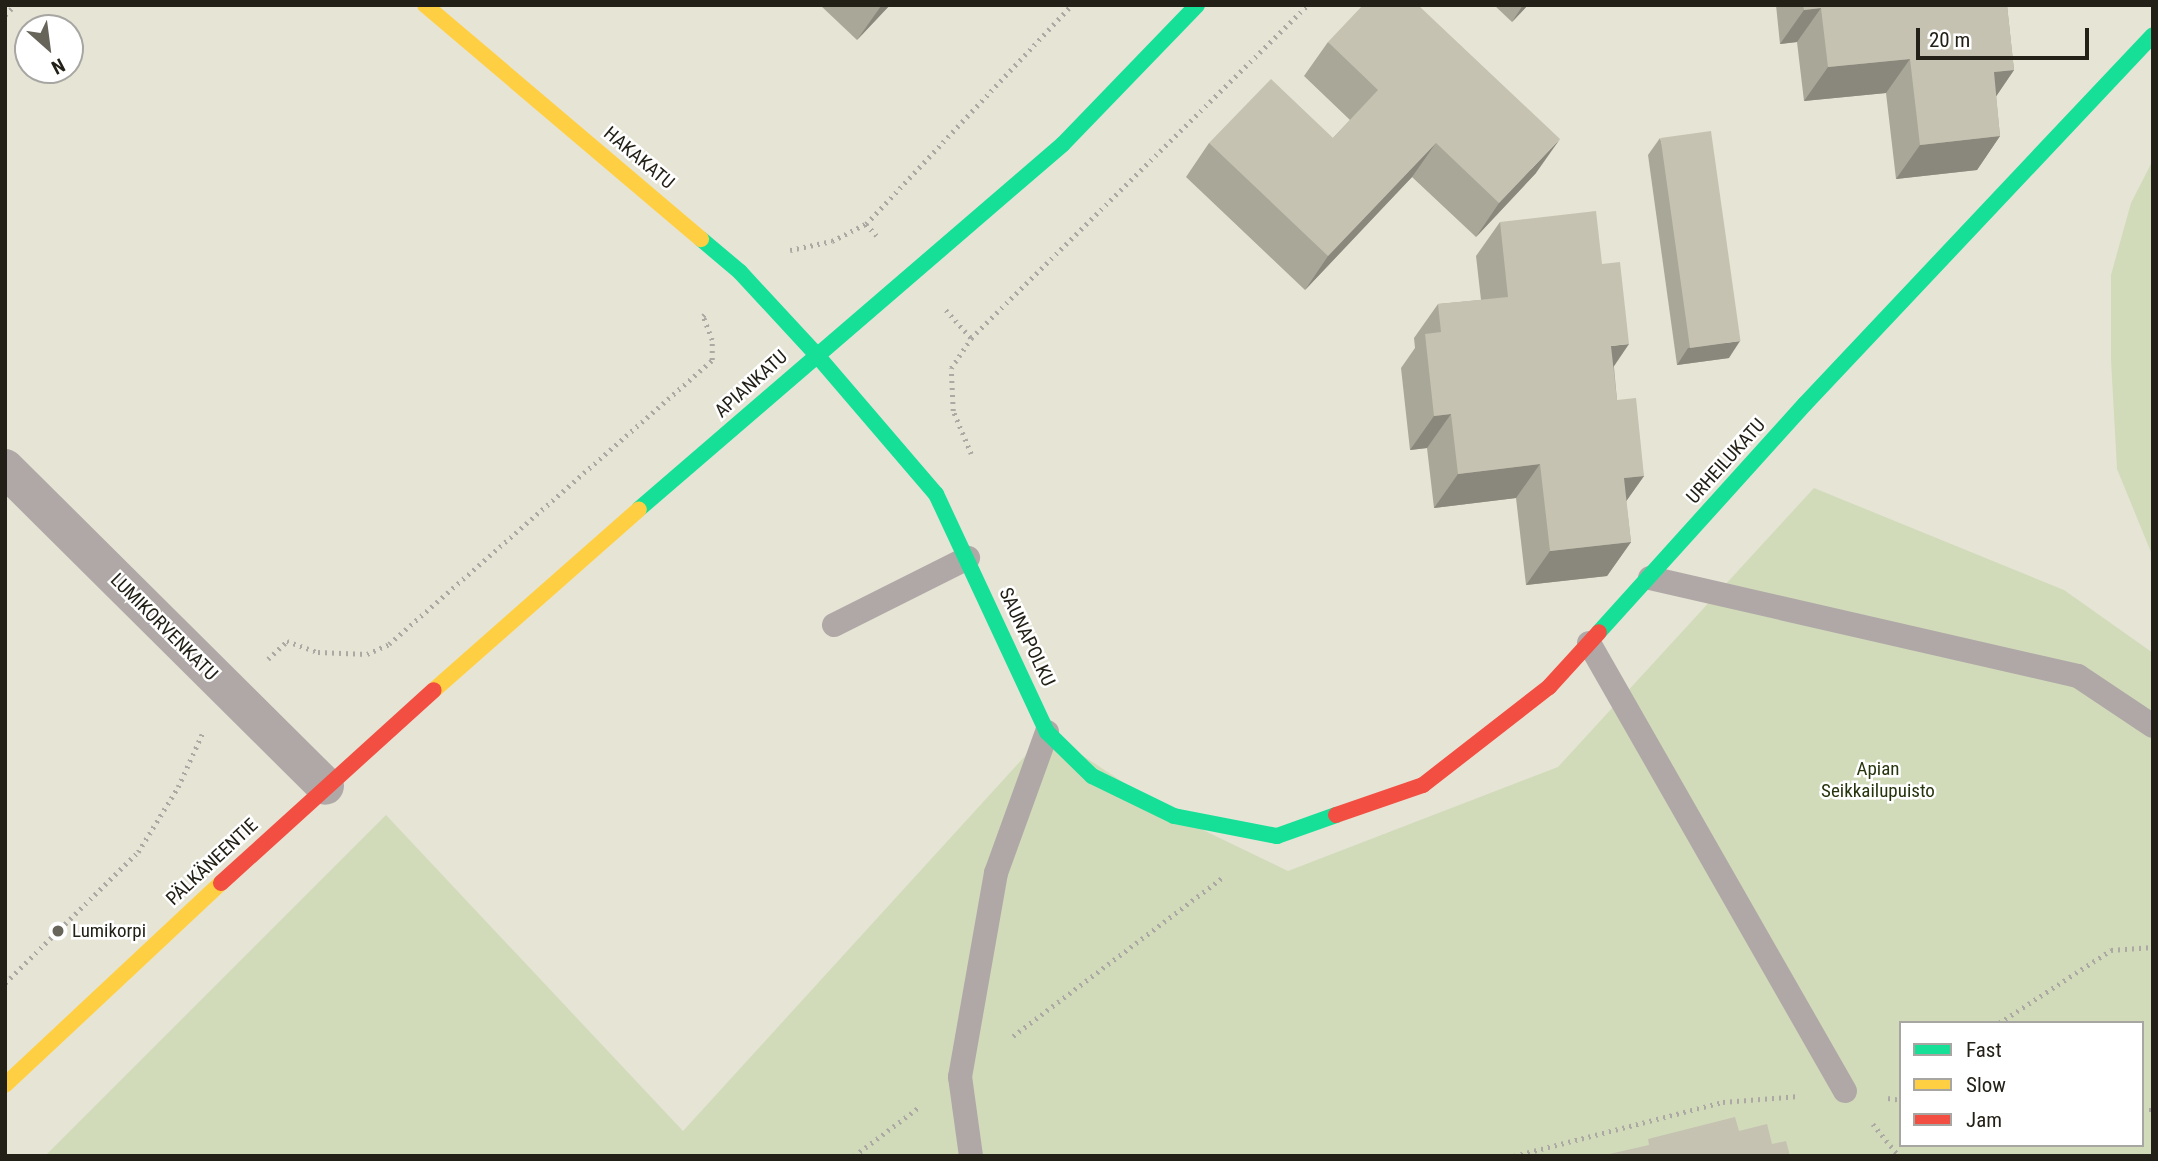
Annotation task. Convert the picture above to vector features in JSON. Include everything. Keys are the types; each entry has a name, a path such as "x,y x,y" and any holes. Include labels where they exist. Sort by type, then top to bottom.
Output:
{"street":[{"name":"HAKAKATU","path":"425,5 740,272 815,354"},
{"name":"APIANKATU","path":"325,786 815,354 976,222 1063,144 1197,5"},
{"name":"URHEILUKATU","path":"1277,836 1423,785 1549,687 1805,404 2153,35"},
{"name":"SAUNAPOLKU","path":"815,354 936,494 1047,732 1091,776 1174,816 1277,836"},
{"name":"LUMIKORVENKATU","path":"5,468 325,786"},
{"name":"PÄLKÄNEENTIE","path":"5,1085 325,786"}],"lane":[{"path":"834,625 968,558"},
{"path":"1650,578 2078,677 2153,726"},
{"path":"1589,643 1845,1091"},
{"path":"971,1156 960,1077 996,873 1047,732"}],"path":[{"path":"5,15 15,5"},
{"path":"5,983 138,852 178,787 204,730 232,694 287,641 318,652 367,654 389,644 712,360 712,340 703,316 740,272 772,247 797,251 832,241 866,224 1072,5"},
{"path":"974,462 953,411 951,368 971,338 1307,5"},
{"path":"855,1156 1277,836"},
{"path":"2002,1021 2111,950 2153,947"},
{"path":"1514,1156 1723,1102 1845,1091"}],"green space":[{"path":"2153,160 2153,557 2117,469 2111,360 2111,275 2131,203"},
{"name":"Apian Seikkailupuisto","path":"1814,488 2064,590 2153,653 2153,1156 45,1156 386,815 683,1131 1047,732 1174,816 1288,871 1558,767"}],"building":[{"path":"1363,5 1418,5 1560,139 1499,203 1436,143 1328,256 1209,143 1271,79 1333,138 1378,90 1328,42"},
{"path":"1803,5 2007,5 2014,70 1994,72 2000,136 1920,145 1910,59 1828,67 1821,8 1804,10"},
{"path":"1711,131 1741,341 1690,348 1660,138"},
{"path":"1596,211 1602,264 1620,262 1629,344 1611,346 1617,400 1636,398 1644,476 1624,478 1631,542 1550,551 1540,464 1458,474 1451,414 1434,416 1425,334 1441,332 1438,304 1508,297 1500,222"},
{"path":"1735,1117 1739,1131 1767,1124 1772,1144 1786,1141 1790,1156 1605,1156 1649,1145 1648,1139"}],"traffic: fast":[{"path":"639,509 1063,144 1197,5"},
{"path":"1599,632 1805,404 2153,35"},
{"path":"701,239 740,272 815,353 936,494 1047,732 1092,776 1174,816 1277,836 1336,815"}],"traffic: slow":[{"path":"425,5 701,239"},
{"path":"434,690 639,509"},
{"path":"5,1085 221,883"}],"traffic: jam":[{"path":"1336,815 1423,785 1549,687 1599,632"},
{"path":"221,883 434,690"}],"place":[{"name":"Lumikorpi","path":"58,931"}]}
